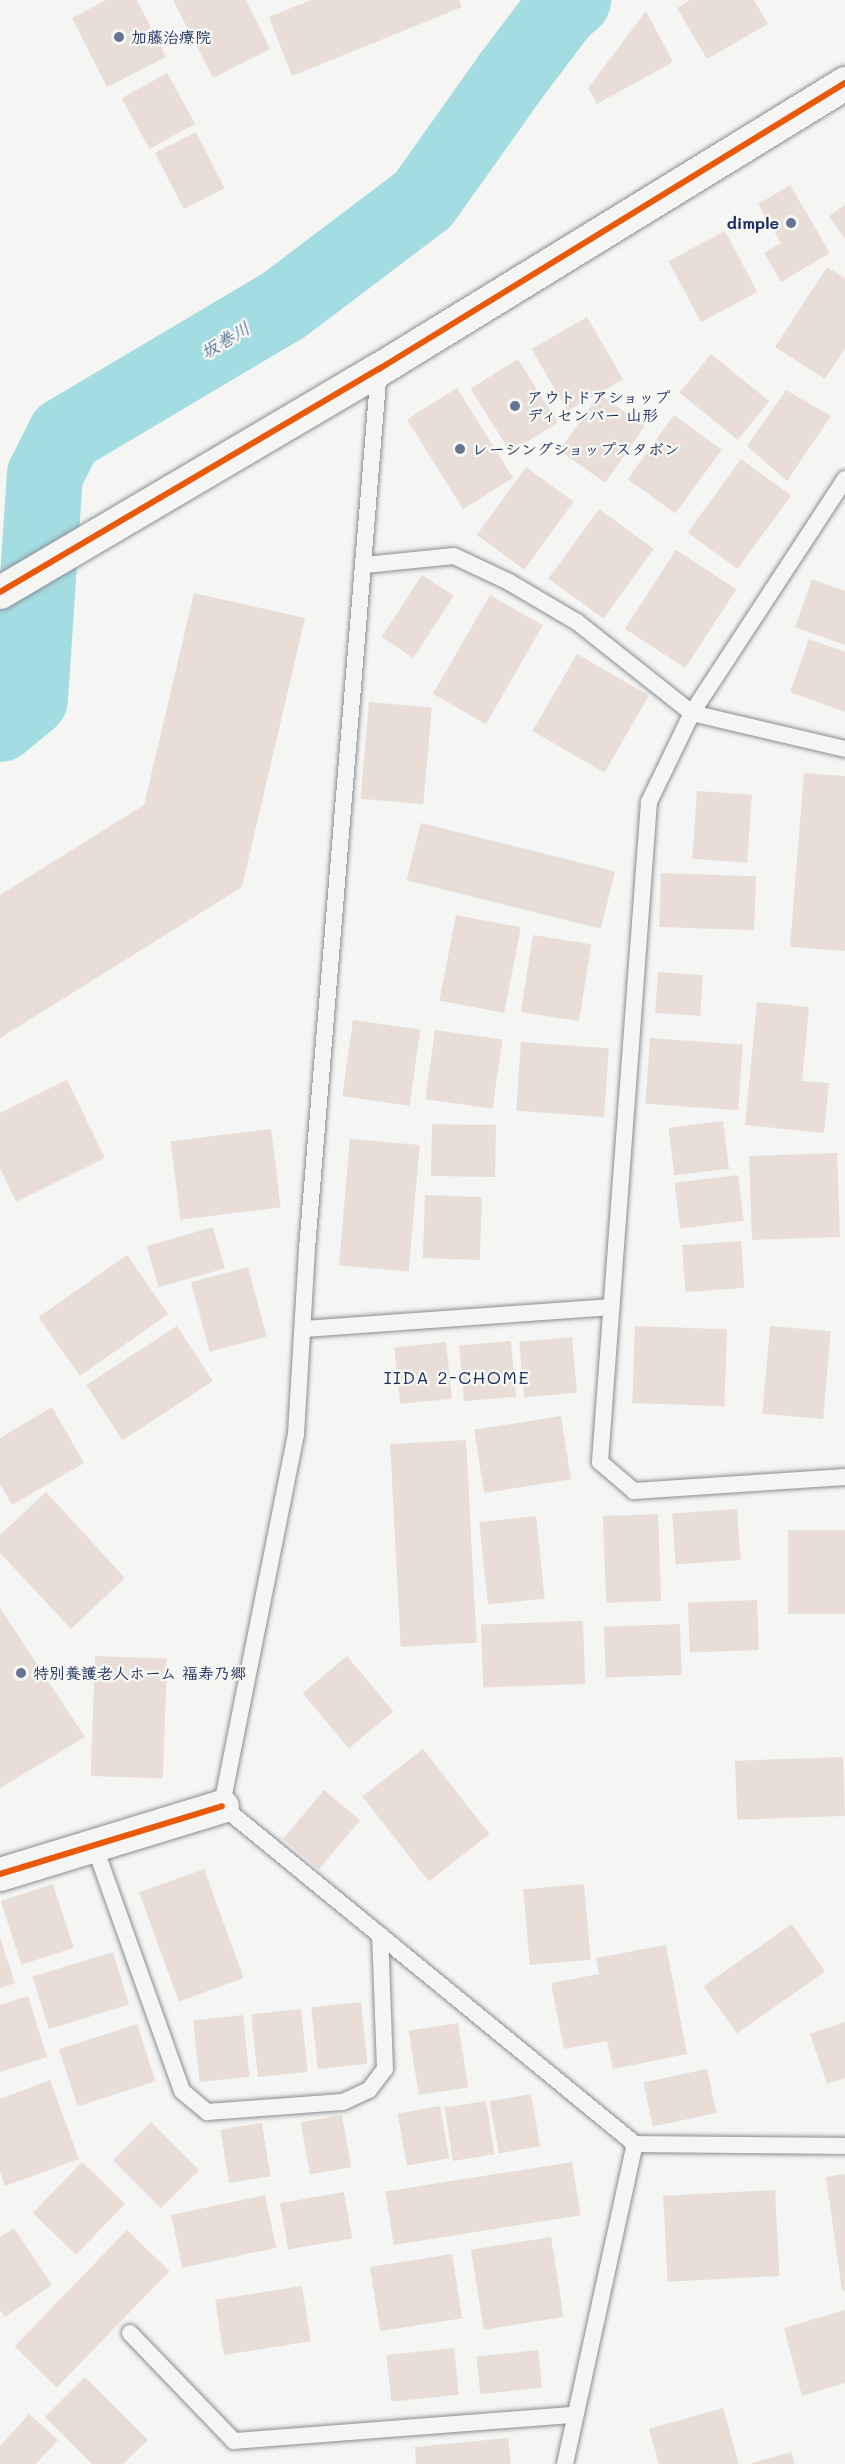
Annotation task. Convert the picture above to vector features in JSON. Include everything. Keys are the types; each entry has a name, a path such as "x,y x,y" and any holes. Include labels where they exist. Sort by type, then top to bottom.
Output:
{"street":[{"path":"0,592 379,369 845,83"},
{"path":"0,1874 222,1806"}],"lane":[{"path":"379,369 365,565 307,1249 305,1329 296,1434 222,1806 634,2144 845,2146"},
{"path":"845,479 692,713 649,802 600,1462 634,1491 845,1477"},
{"path":"365,565 454,556 509,582 577,622 692,713 845,749"},
{"path":"305,1329 611,1307"},
{"path":"94,1845 182,2091 207,2112 343,2102 369,2090 385,2069 380,1935"},
{"path":"565,2464 573,2415 634,2144"},
{"path":"130,2333 234,2441 573,2415"}],"building":[{"name":"加藤治療院","path":"106,0 137,0 166,57 107,87 72,18"},
{"path":"173,0 246,0 270,49 213,78"},
{"path":"311,0 459,0 462,7 292,76 269,17"},
{"path":"690,0 754,0 768,24 707,59 677,8"},
{"path":"646,11 673,62 597,104 588,88"},
{"path":"167,73 195,124 150,149 122,98"},
{"path":"196,132 225,188 184,209 155,153"},
{"name":"dimple","path":"790,185 830,253 781,282 764,253 781,243 758,204"},
{"path":"845,205 845,239 829,216"},
{"path":"725,231 757,292 701,322 668,261"},
{"path":"827,267 845,278 845,348 825,379 775,347"},
{"path":"587,317 623,379 568,411 532,349"},
{"path":"711,354 769,401 738,440 680,393"},
{"name":"アウトドアショップ ディセンバー 山形","path":"518,359 558,423 510,452 471,389"},
{"name":"レーシングショップスタボン","path":"457,388 513,478 463,509 407,419"},
{"path":"786,390 831,416 787,481 747,446"},
{"path":"599,394 645,426 605,483 559,451"},
{"path":"674,415 722,450 675,514 628,479"},
{"path":"741,459 791,495 738,569 688,533"},
{"path":"526,467 574,502 524,570 477,535"},
{"path":"599,509 654,549 603,619 548,579"},
{"path":"676,550 736,589 685,668 625,629"},
{"path":"422,575 454,596 414,658 382,637"},
{"path":"812,579 845,591 845,645 795,627"},
{"path":"194,593 305,618 242,887 0,1038 0,895 144,805"},
{"path":"490,595 543,626 486,724 433,694"},
{"path":"809,639 845,652 845,712 790,692"},
{"path":"577,654 649,696 604,773 532,731"},
{"path":"369,702 432,707 423,804 361,799"},
{"path":"804,773 845,776 845,951 790,947"},
{"path":"697,791 752,795 747,863 692,859"},
{"path":"421,823 615,871 601,929 407,880"},
{"path":"661,873 756,876 754,930 659,927"},
{"path":"456,915 521,928 504,1013 439,1000"},
{"path":"533,935 591,944 579,1021 521,1012"},
{"path":"658,972 703,975 700,1016 655,1013"},
{"path":"757,1002 809,1007 802,1081 829,1083 824,1133 745,1125"},
{"path":"353,1020 420,1029 410,1106 342,1096"},
{"path":"435,1030 502,1039 493,1109 425,1099"},
{"path":"650,1038 743,1044 738,1110 645,1104"},
{"path":"521,1042 609,1048 604,1117 516,1111"},
{"path":"67,1080 105,1158 16,1202 0,1168 0,1113"},
{"path":"723,1121 729,1169 674,1175 668,1128"},
{"path":"432,1124 496,1125 495,1177 431,1176"},
{"path":"271,1129 281,1207 180,1220 171,1141"},
{"path":"350,1139 420,1145 409,1272 339,1266"},
{"path":"837,1153 840,1237 752,1240 749,1156"},
{"path":"738,1175 744,1221 680,1228 674,1183"},
{"path":"425,1195 482,1197 480,1260 423,1258"},
{"path":"213,1227 225,1268 159,1287 147,1246"},
{"path":"741,1241 744,1288 685,1292 682,1245"},
{"path":"127,1255 168,1314 80,1376 39,1317"},
{"path":"248,1267 267,1337 210,1352 191,1282"},
{"path":"177,1326 213,1381 122,1440 86,1385"},
{"path":"635,1326 727,1329 724,1406 632,1403"},
{"path":"770,1326 831,1331 823,1419 762,1414"},
{"path":"572,1337 577,1393 524,1397 519,1342"},
{"path":"511,1341 516,1397 464,1401 459,1346"},
{"path":"446,1342 452,1399 400,1404 394,1347"},
{"path":"52,1407 84,1463 12,1505 0,1484 0,1438"},
{"path":"561,1416 571,1479 484,1493 474,1430"},
{"path":"466,1440 477,1643 401,1647 390,1444"},
{"path":"46,1492 125,1578 71,1629 0,1553 0,1535"},
{"path":"737,1509 741,1560 676,1564 672,1514"},
{"path":"658,1514 661,1601 606,1603 603,1516"},
{"path":"536,1516 545,1599 488,1605 479,1522"},
{"path":"788,1530 845,1530 845,1614 788,1614"},
{"path":"757,1600 759,1650 690,1652 688,1602"},
{"name":"特別養護老人ホーム 福寿乃郷","path":"0,1608 85,1737 0,1788"},
{"path":"583,1621 585,1684 483,1688 481,1625"},
{"path":"680,1624 682,1675 606,1678 604,1627"},
{"path":"95,1656 167,1659 163,1778 91,1776"},
{"path":"347,1656 393,1711 349,1748 303,1693"},
{"path":"423,1749 489,1834 429,1882 362,1796"},
{"path":"843,1757 845,1816 737,1820 735,1761"},
{"path":"324,1790 360,1820 319,1869 283,1839"},
{"path":"204,1869 244,1978 179,2002 139,1893"},
{"path":"53,1884 74,1948 21,1965 1,1901"},
{"path":"584,1884 591,1960 530,1965 523,1889"},
{"path":"792,1924 825,1972 737,2033 704,1986"},
{"path":"0,1938 15,1983 0,1988"},
{"path":"666,1945 687,2054 613,2069 607,2041 564,2049 551,1983 599,1974 596,1958"},
{"path":"113,1952 129,2005 49,2029 33,1977"},
{"path":"28,1996 47,2057 0,2072 0,2005"},
{"path":"361,2002 367,2064 318,2069 311,2007"},
{"path":"301,2009 308,2072 258,2077 251,2014"},
{"path":"243,2015 249,2077 200,2082 193,2020"},
{"path":"845,2022 845,2078 827,2084 810,2034"},
{"path":"458,2023 468,2087 419,2095 409,2031"},
{"path":"137,2024 156,2081 78,2106 59,2049"},
{"path":"707,2069 716,2113 653,2127 643,2083"},
{"path":"50,2080 79,2159 5,2186 0,2172 0,2099"},
{"path":"531,2094 540,2146 499,2153 490,2101"},
{"path":"486,2101 494,2154 453,2161 445,2108"},
{"path":"440,2106 449,2158 407,2166 398,2113"},
{"path":"342,2115 351,2167 310,2174 301,2122"},
{"path":"151,2122 199,2170 161,2208 113,2160"},
{"path":"262,2123 270,2176 229,2183 221,2130"},
{"path":"82,2162 125,2204 76,2255 33,2213"},
{"path":"572,2162 580,2215 394,2245 385,2192"},
{"path":"845,2174 845,2290 842,2291 826,2177"},
{"path":"775,2190 780,2276 668,2282 663,2196"},
{"path":"344,2192 352,2238 288,2250 280,2203"},
{"path":"265,2195 276,2248 182,2268 171,2215"},
{"path":"14,2228 52,2285 5,2317 0,2310 0,2237"},
{"path":"127,2230 169,2271 57,2388 14,2347"},
{"path":"551,2237 564,2317 484,2330 471,2250"},
{"path":"452,2254 462,2318 380,2331 370,2267"},
{"path":"302,2286 311,2341 224,2355 215,2300"},
{"path":"845,2310 845,2383 802,2396 784,2328"},
{"path":"454,2348 459,2395 391,2402 386,2355"},
{"path":"538,2350 542,2388 480,2394 476,2356"},
{"path":"85,2377 148,2440 123,2464 92,2464 45,2417"},
{"path":"723,2408 739,2464 659,2464 649,2429"},
{"path":"29,2414 58,2440 36,2464 0,2464 0,2446"},
{"path":"508,2438 511,2464 416,2464 415,2447"},
{"path":"791,2452 795,2464 752,2464 752,2463"}],"waterway":[{"name":"坂巻川","path":"0,724 30,699 45,475 65,435 284,305 423,200 511,76 561,10 573,0"}],"cycle path":[{"path":"0,592 379,369 845,83"},
{"path":"0,1874 222,1806"}],"place":[{"name":"加藤治療院","path":"119,37"},
{"name":"dimple","path":"791,223"},
{"name":"アウトドアショップ ディセンバー 山形","path":"515,406"},
{"name":"レーシングショップスタボン","path":"460,449"},
{"name":"特別養護老人ホーム 福寿乃郷","path":"21,1673"}],"district":[{"name":"IIDA 2-CHOME","path":"457,1377"}]}
